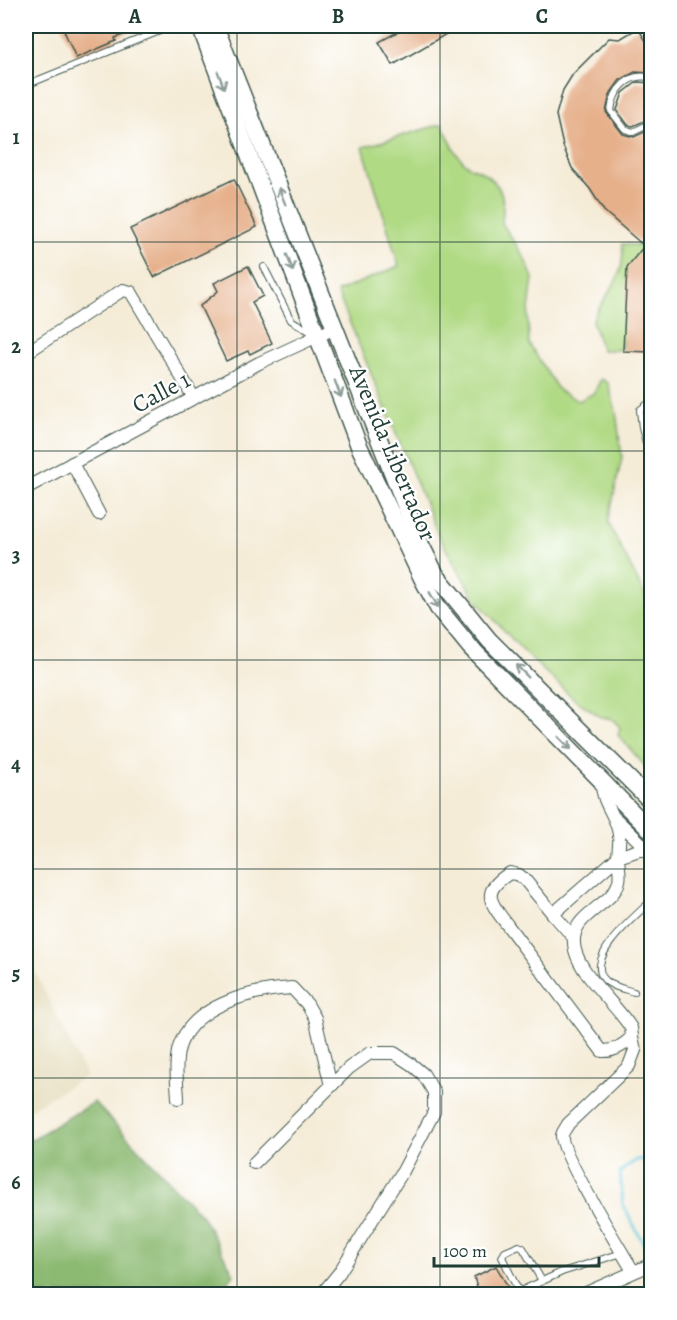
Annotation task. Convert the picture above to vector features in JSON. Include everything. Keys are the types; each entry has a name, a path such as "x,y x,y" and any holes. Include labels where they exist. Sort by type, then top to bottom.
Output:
{"main road":[{"name":"Avenida Libertador","path":"200,26 359,446 406,548 438,608 470,647 651,832"},
{"name":"Avenida Libertador","path":"215,26 421,545 436,574 489,640 651,802"}],"street":[{"path":"26,353 118,293 131,292 194,398"},
{"name":"Calle 1","path":"26,488 194,398 335,328"},
{"path":"72,463 99,514"},
{"path":"574,938 585,916 613,893 619,884 619,834 600,778"},
{"path":"615,818 649,850"},
{"path":"553,914 618,857 649,850"},
{"path":"632,1037 618,1048 602,1051 494,907 491,892 494,884 510,873 519,875 574,938 577,956 631,1028 635,1050 629,1066 568,1124 562,1136 564,1147 576,1172 633,1271"},
{"path":"178,1098 176,1074 181,1043 199,1017 223,1003 268,989 292,988 307,1004 315,1018 331,1086"},
{"path":"254,1163 349,1068 370,1053 394,1053 423,1074 434,1092 434,1112 403,1171 339,1273 322,1294"},
{"path":"584,1294 651,1264"}],"lane":[{"path":"26,85 172,26"},
{"path":"651,78 644,75 634,77 618,88 612,99 611,111 625,129 633,132 651,123"},
{"path":"264,267 291,320 317,335"},
{"path":"651,404 640,410 651,465"},
{"path":"634,992 611,984 603,978 600,962 605,948 651,900"},
{"path":"542,1281 523,1248 519,1246 505,1252 502,1257 517,1293 562,1272 622,1253"}],"shaded area":[{"path":"26,953 86,1076 26,1112"}],"green space":[{"path":"442,124 463,161 488,176 501,193 502,223 524,257 533,278 528,317 529,344 559,391 579,401 594,393 601,379 608,383 616,412 622,457 608,522 651,607 651,773 618,735 620,727 612,719 601,717 574,699 525,653 476,600 440,539 337,292 399,266 363,147"},
{"path":"622,244 644,246 621,350 602,350 592,321 618,276 623,256"},
{"path":"94,1102 202,1216 234,1274 219,1294 26,1294 26,1143"}],"building":[{"path":"62,26 146,26 115,38 116,41 76,58"},
{"path":"408,26 460,26 393,65 379,42"},
{"path":"638,28 651,49 651,73 635,72 620,80 610,94 606,112 623,134 634,137 651,129 651,352 623,351 627,267 644,246 604,211 590,189 572,168 563,146 556,115 563,90 573,74 609,38 620,39"},
{"path":"637,82 651,83 651,118 633,126 628,125 617,110 623,93"},
{"path":"234,179 257,227 154,277 130,229"},
{"path":"248,266 263,296 252,302 272,343 250,354 248,351 226,361 200,306 218,291 214,283"},
{"path":"496,1266 508,1287 492,1294 479,1294 474,1277"}],"waterway":[{"path":"646,1248 623,1205 620,1172 636,1160 652,1158"}]}
